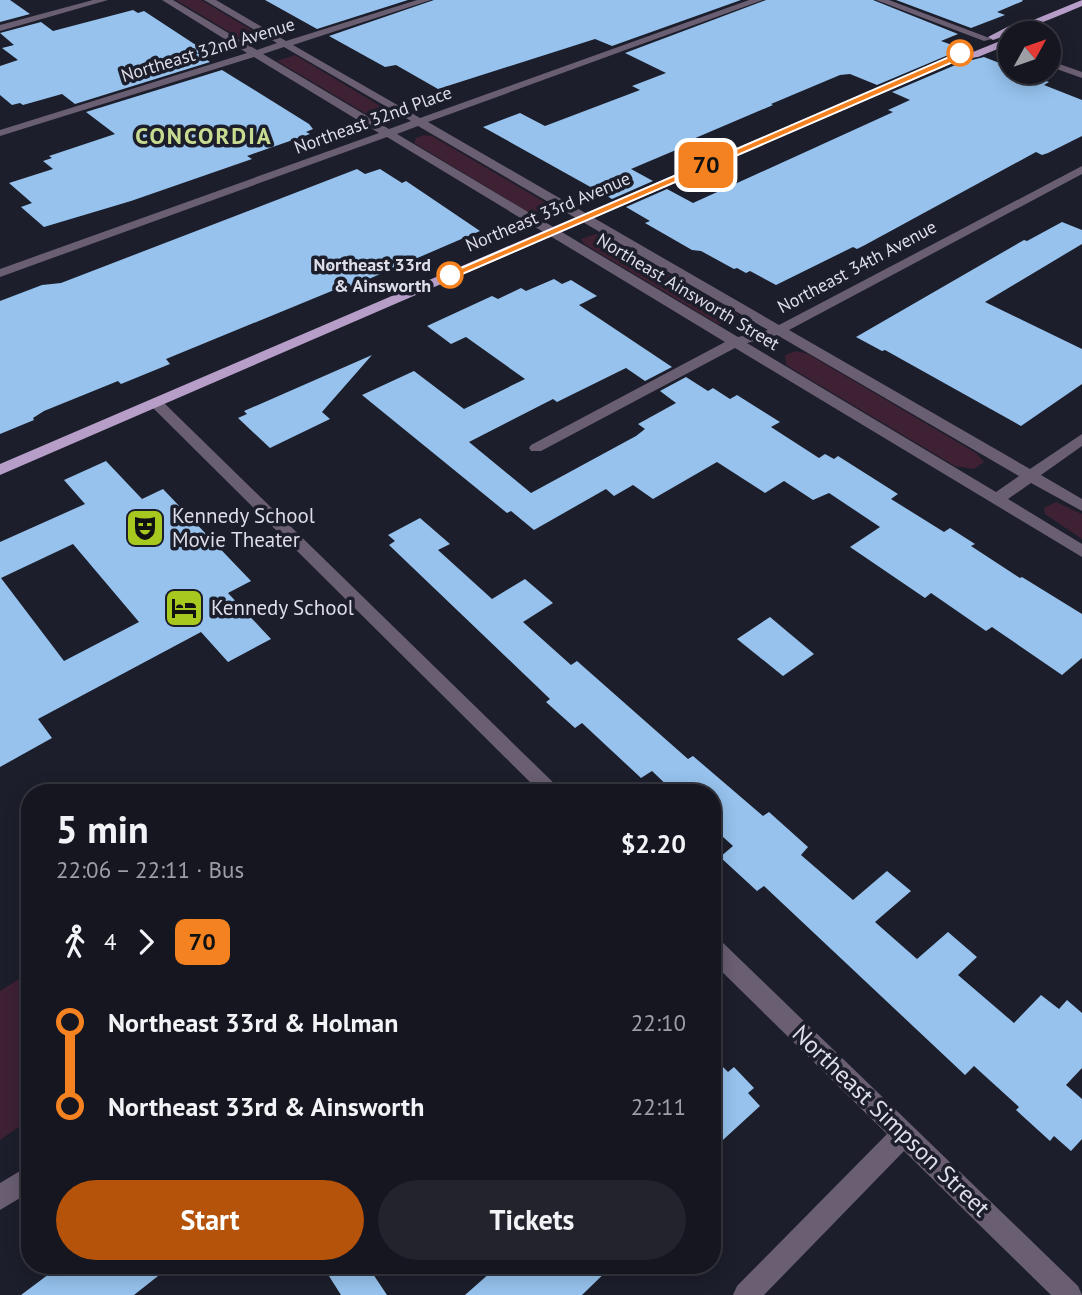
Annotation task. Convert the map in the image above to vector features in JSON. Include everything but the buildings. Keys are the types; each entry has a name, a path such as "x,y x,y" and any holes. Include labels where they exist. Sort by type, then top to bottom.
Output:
{"main road":[{"name":"Northeast 33rd Avenue","path":"1045,21 1082,3"},
{"name":"Northeast 33rd Avenue","path":"957,57 962,50 998,34"},
{"name":"Northeast 33rd Avenue","path":"0,470 957,57 975,55 998,47"}],"street":[{"path":"0,28 103,0"},
{"name":"Northeast Ainsworth Street","path":"167,0 1082,551"},
{"name":"Northeast Ainsworth Street","path":"209,0 1082,506"},
{"name":"Northeast 32nd Avenue","path":"0,133 426,0"},
{"name":"Northeast 32nd Place","path":"0,273 758,0"},
{"path":"881,0 986,39"},
{"path":"1061,67 1082,75"},
{"name":"Northeast 34th Avenue","path":"536,448 736,342 778,331 1082,169"},
{"path":"156,403 545,784"},
{"path":"996,499 1082,439"},
{"name":"Northeast Simpson Street","path":"721,956 1069,1295"},
{"path":"746,1295 904,1134"},
{"path":"0,1198 21,1183"}],"shaded area":[{"path":"176,0 201,0 262,36 246,42"},
{"path":"295,55 388,112 384,116 368,115 277,61"},
{"path":"432,136 548,204 549,210 543,213 528,212 414,143 416,138"},
{"path":"596,234 738,314 734,322 718,324 584,244 581,239"},
{"path":"796,351 808,354 976,453 984,462 974,469 955,466 786,365 785,355"},
{"path":"1056,502 1082,514 1082,539 1045,514 1044,508"},
{"path":"21,978 21,1125 0,1140 0,991"}],"bus line":[{"name":"70","path":"450,275 957,57 960,53"}],"place":[{"name":"Northeast 33rd & Ainsworth","path":"450,275"},
{"name":"Kennedy School Movie Theater","path":"145,528"},
{"name":"Kennedy School","path":"184,608"}],"district":[{"name":"CONCORDIA","path":"204,136"}]}
